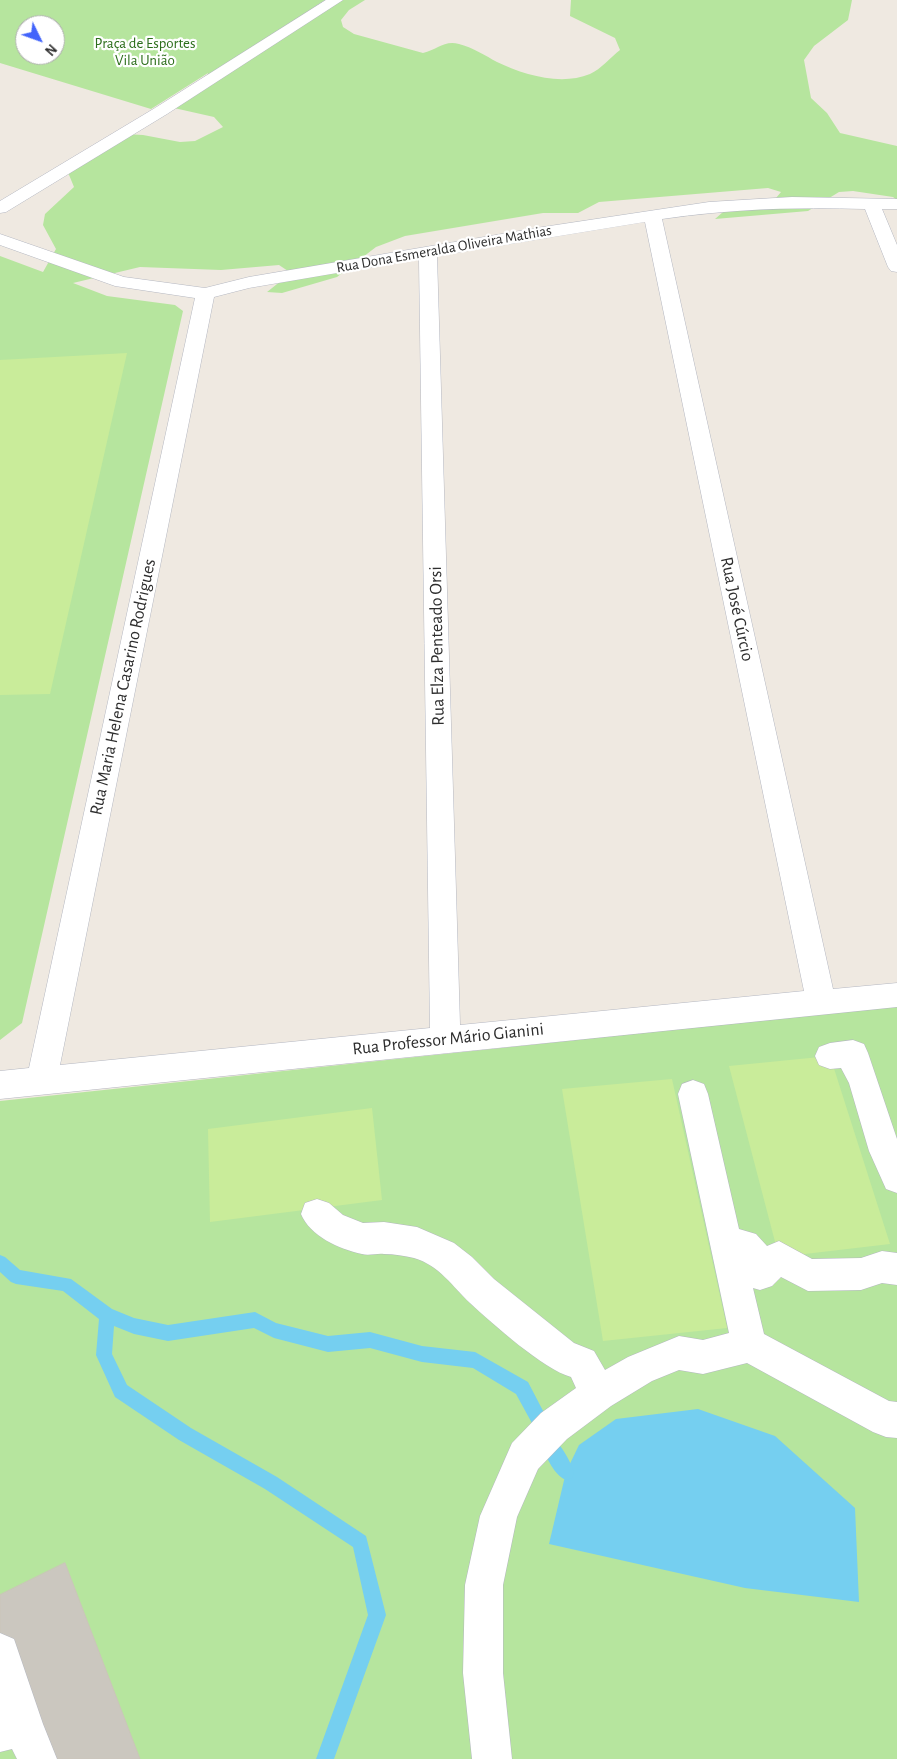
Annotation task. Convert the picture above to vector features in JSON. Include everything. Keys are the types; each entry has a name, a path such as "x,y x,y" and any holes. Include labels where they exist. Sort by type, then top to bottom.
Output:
{"street":[{"path":"0,208 161,111 336,0"},
{"name":"Rua Dona Esmeralda Oliveira Mathias","path":"0,239 121,282 205,294 249,283 543,232 653,217 709,207 792,202 897,204"},
{"path":"871,203 897,267"},
{"name":"Rua José Cúrcio","path":"653,217 820,1002"},
{"name":"Rua Elza Penteado Orsi","path":"428,252 445,1039"},
{"name":"Rua Maria Helena Casarino Rodrigues","path":"42,1080 205,294"},
{"name":"Rua Professor Mário Gianini","path":"0,1085 897,995"},
{"path":"830,1056 853,1053 885,1151 897,1178"},
{"path":"693,1094 749,1345"},
{"path":"317,1214 331,1226 363,1239 384,1238 416,1243 442,1254 460,1268 482,1291 565,1358 582,1363 598,1393"},
{"path":"726,1243 744,1245 757,1259 760,1274 779,1257 808,1274 861,1274 882,1267 897,1269"},
{"path":"492,1759 483,1673 484,1585 499,1516 525,1456 554,1426 598,1393 640,1369 679,1353 703,1357 749,1345 886,1418 897,1420"},
{"path":"0,1653 20,1739"}],"green space":[{"name":"Praça de Esportes Vila União","path":"0,0 325,0 303,15 328,0 365,0 349,10 341,20 343,27 354,34 423,53 449,43 464,45 497,62 531,75 567,79 594,72 620,50 615,38 570,16 571,0 852,0 848,20 814,46 804,60 811,98 827,113 840,133 897,146 897,200 893,197 853,191 839,192 808,211 715,219 723,212 776,198 781,192 768,188 599,202 578,213 543,213 405,236 376,247 337,277 282,293 267,292 291,273 279,265 221,270 140,267 73,283 107,296 175,305 183,311 22,1023 0,1040 0,256 43,272 56,249 43,225 45,214 74,187 67,170 125,134 143,135 180,142 195,141 223,127 214,117 174,108 205,81 208,73 151,109 0,63"},
{"path":"127,353 50,694 0,695 0,360"},
{"path":"897,1006 897,1759 0,1759 0,1101"},
{"path":"830,1056 890,1244 779,1257 729,1066"},
{"path":"672,1079 727,1328 603,1341 562,1089"},
{"path":"372,1108 382,1200 210,1222 208,1129"}],"water":[{"path":"698,1409 775,1436 855,1508 859,1602 745,1588 549,1544 566,1472 579,1445 616,1419"}],"building":[{"path":"65,1563 140,1759 50,1759 0,1632 0,1595"}],"waterway":[{"path":"0,1262 16,1277 66,1284 107,1315"},
{"path":"107,1315 134,1326 168,1333 255,1320 274,1330 328,1344 370,1340 422,1354 475,1360 522,1388 545,1430"},
{"path":"107,1315 104,1355 121,1391 185,1434 271,1483 360,1542 377,1615 325,1759"},
{"path":"550,1446 566,1472"}]}
